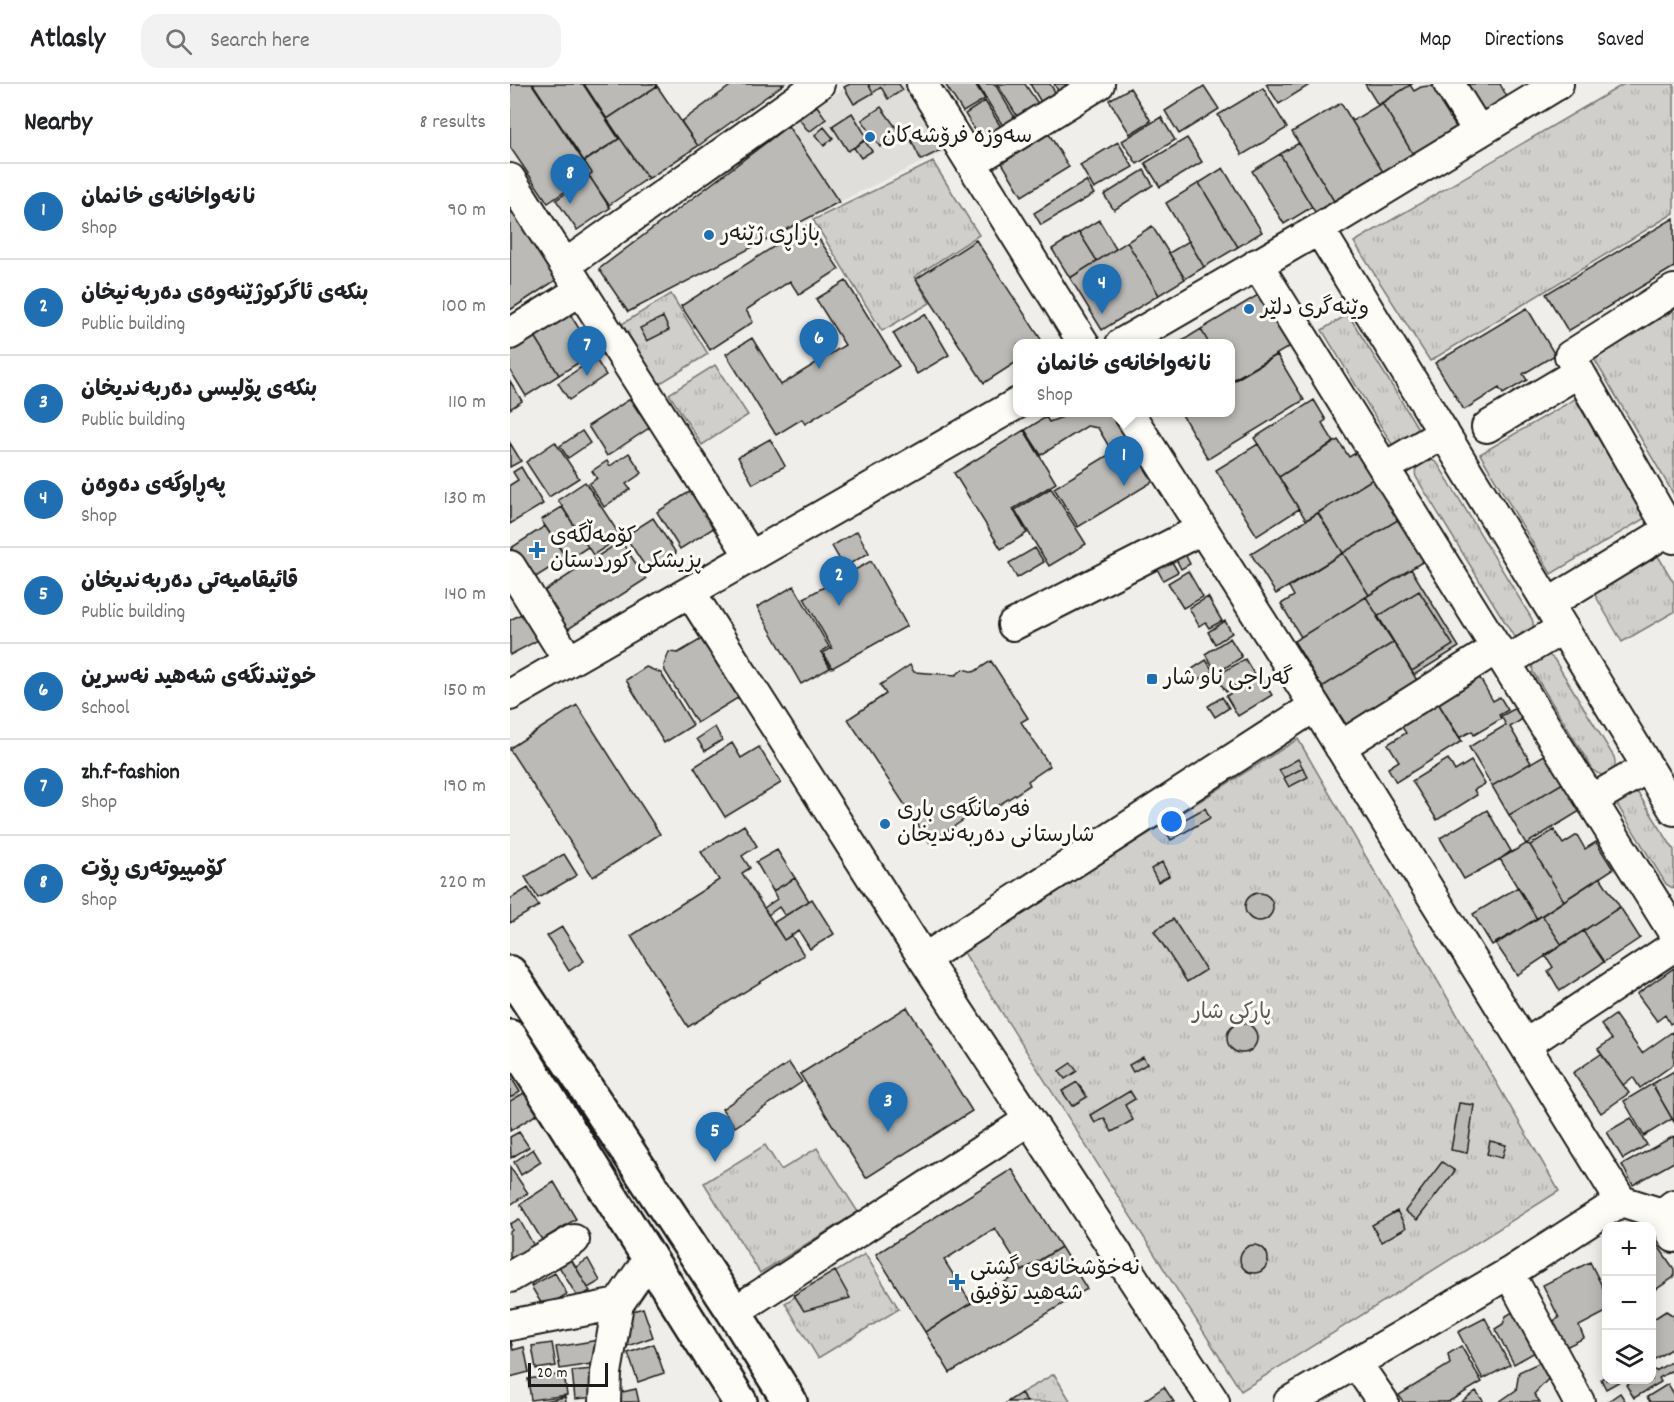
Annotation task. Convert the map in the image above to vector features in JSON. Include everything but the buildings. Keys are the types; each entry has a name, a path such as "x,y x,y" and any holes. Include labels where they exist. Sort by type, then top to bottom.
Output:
{"highway":[{"path":"510,973 734,1312 790,1402"},
{"path":"510,1037 741,1402"}],"street":[{"path":"565,265 819,84"},
{"path":"922,84 1081,339"},
{"path":"971,163 1099,84"},
{"path":"1449,84 1479,132"},
{"path":"1130,339 1319,229 1558,84"},
{"path":"510,179 751,557"},
{"path":"1319,229 1674,810"},
{"path":"1257,264 1674,933"},
{"path":"510,334 580,290"},
{"path":"1340,747 1501,655 1672,532 1570,356 1674,290"},
{"path":"1487,427 1580,372"},
{"path":"510,695 1013,405"},
{"path":"1131,417 1340,747 1621,1202 1670,1219"},
{"path":"1384,468 1444,434"},
{"path":"1013,625 1202,529"},
{"path":"510,566 569,662"},
{"path":"690,592 924,958 1214,1402"},
{"path":"924,958 1314,706"},
{"path":"1592,800 1648,767"},
{"path":"1525,1045 1674,946"},
{"path":"734,1312 1029,1120"},
{"path":"1289,1402 1509,1273 1621,1202"},
{"path":"510,1276 574,1240"},
{"path":"604,1402 606,1373 618,1304 650,1257"},
{"path":"1509,1273 1579,1402"},
{"path":"510,1325 618,1304"},
{"path":"1356,1363 1383,1402"}],"shaded area":[{"name":"سەوزە فرۆشەکان","path":"850,84 914,84 952,148 839,202 788,126"}],"green space":[{"path":"1624,84 1674,84 1674,213 1430,361 1354,242"},
{"path":"933,162 979,235 914,277 930,303 882,331 813,220"},
{"path":"671,294 708,354 659,384 622,324"},
{"path":"1674,312 1674,495 1593,357"},
{"path":"1348,314 1419,430 1393,446 1322,330"},
{"path":"715,365 748,415 702,445 669,394"},
{"path":"1575,399 1645,518 1551,574 1480,454"},
{"path":"1427,459 1438,464 1532,619 1533,629 1522,638 1514,636 1511,632 1416,477 1416,468"},
{"path":"1658,556 1674,583 1674,612 1622,642 1594,593"},
{"path":"1547,654 1554,659 1614,757 1615,767 1610,774 1602,775 1593,770 1533,672 1532,664"},
{"name":"پاركى شار","path":"1298,739 1559,1191 1241,1391 963,951"},
{"path":"1636,790 1674,850 1674,889 1666,884 1618,806 1617,803"},
{"path":"765,1145 781,1170 817,1148 858,1212 760,1273 704,1183"},
{"path":"865,1254 899,1309 818,1358 785,1303"},
{"path":"1054,1374 1071,1402 1027,1402 1021,1393"}],"place":[{"name":"سەوزە فرۆشەکان","path":"870,137"},
{"name":"کۆمپیوتەری ڕۆت","path":"570,204"},
{"name":"بازاڕی ژێنەر","path":"709,235"},
{"name":"وێنەگری دلێر","path":"1249,309"},
{"name":"پەڕاوگەی دەوەن","path":"1102,314"},
{"name":"خوێندنگەی شەهید نەسرین","path":"819,369"},
{"name":"zh.f-fashion","path":"587,376"},
{"name":"نانەواخانەی خانمان","path":"1124,486"},
{"name":"كۆمەڵگەی پزیشكی كوردستان","path":"537,550"},
{"name":"بنکەی ئاگرکوژێنەوەی دەربەنیخان","path":"839,606"},
{"name":"گەراجی ناو شار","path":"1152,679"},
{"name":"فەرمانگەی باری شارستانی دەربەندیخان","path":"885,824"},
{"name":"بنکەی پۆلیسی دەربەندیخان","path":"888,1132"},
{"name":"قائیقامیەتی دەربەندیخان","path":"715,1162"},
{"name":"نەخۆشخانەی گشتی شەهید تۆفیق","path":"957,1282"}]}
